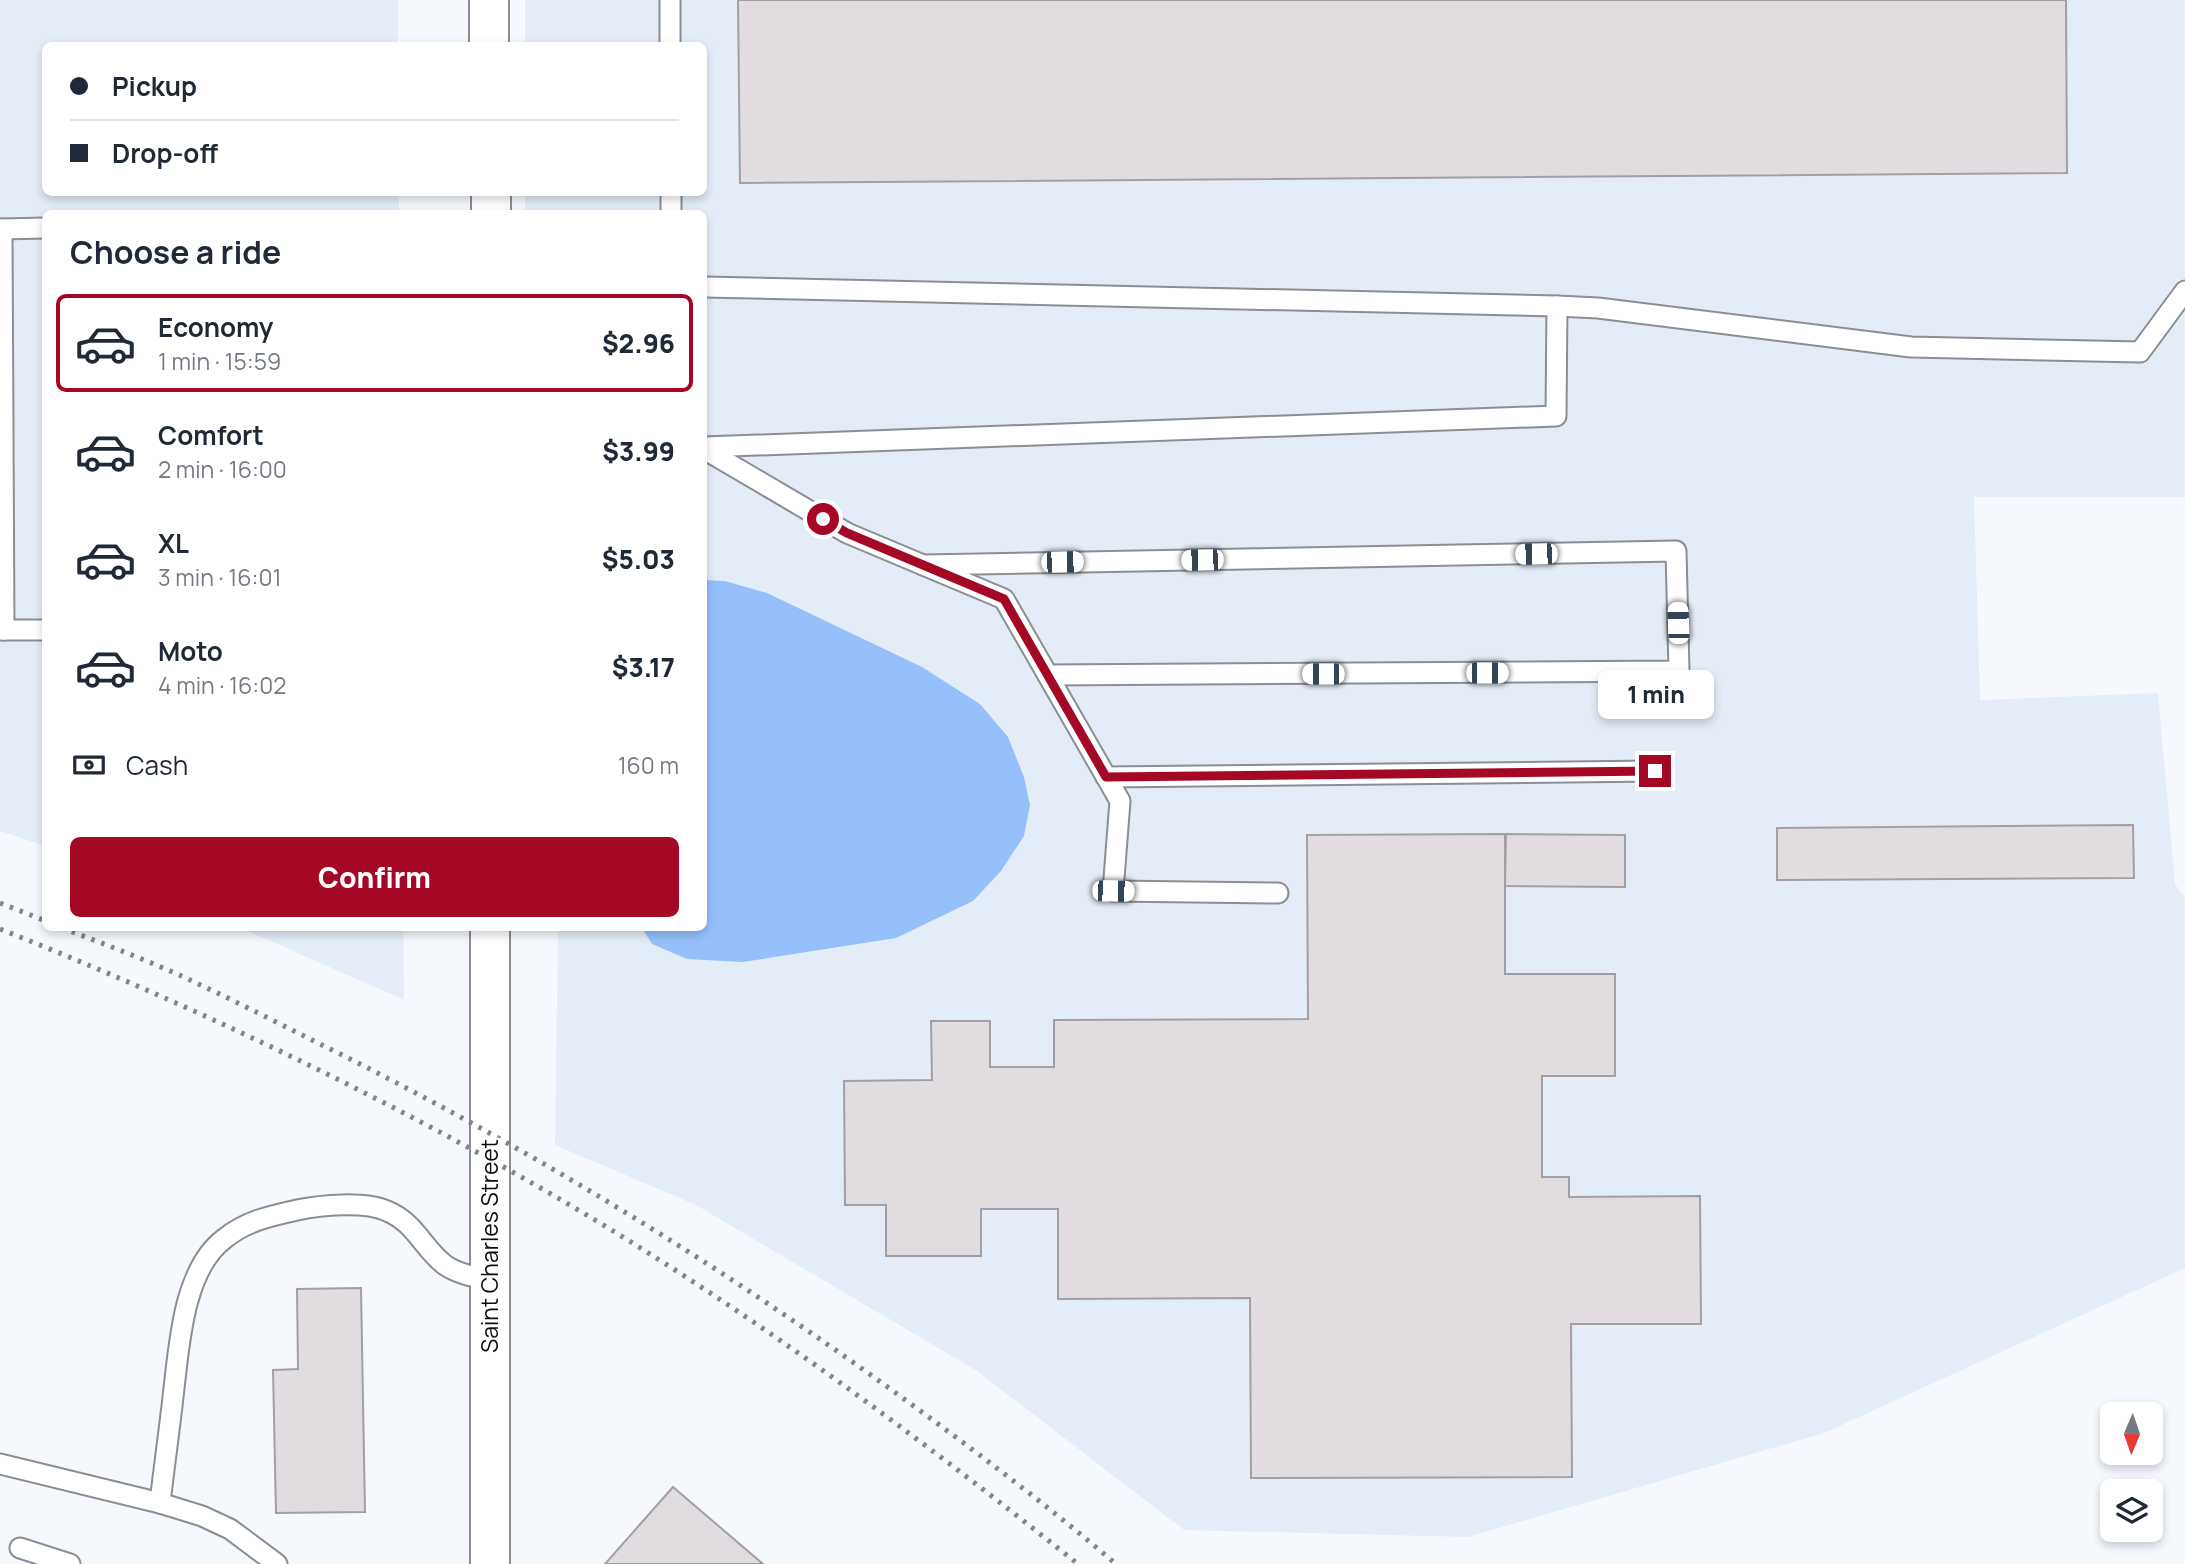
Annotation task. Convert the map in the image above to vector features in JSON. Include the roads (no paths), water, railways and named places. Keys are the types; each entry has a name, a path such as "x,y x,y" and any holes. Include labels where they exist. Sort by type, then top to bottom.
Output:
{"main road":[{"path":"489,0 489,42"},
{"name":"Saint Charles Street","path":"490,931 490,1564"}],"lane":[{"path":"670,0 670,42"},
{"path":"42,228 1,229 2,630 42,630"},
{"path":"707,287 1557,306 1598,308 1911,347 2140,352 2185,291"},
{"path":"707,448 1556,416 1557,306"},
{"path":"707,450 847,533 1004,599 1121,801 1113,891 1278,893"},
{"path":"923,565 1676,551 1679,671 1048,675"},
{"path":"1106,777 1655,771"},
{"path":"160,1503 182,1327 189,1297 202,1263 223,1239 260,1218 309,1208 356,1206 385,1210 407,1223 444,1264 461,1273 490,1280"},
{"path":"0,1464 160,1503 202,1516 230,1530 277,1564"},
{"path":"20,1548 70,1564"}],"water":[{"path":"707,580 725,581 767,593 922,667 980,704 1008,737 1024,777 1030,805 1024,836 1001,871 973,901 896,938 743,962 687,959 652,944 644,931 707,931"}],"railway":[{"path":"0,903 42,919"},
{"path":"0,929 154,993 306,1064 455,1140 600,1223 724,1302 845,1386 1078,1564"},
{"path":"70,931 173,972 316,1042 468,1121 616,1207 760,1298 830,1346 1010,1478 1116,1564"}]}
